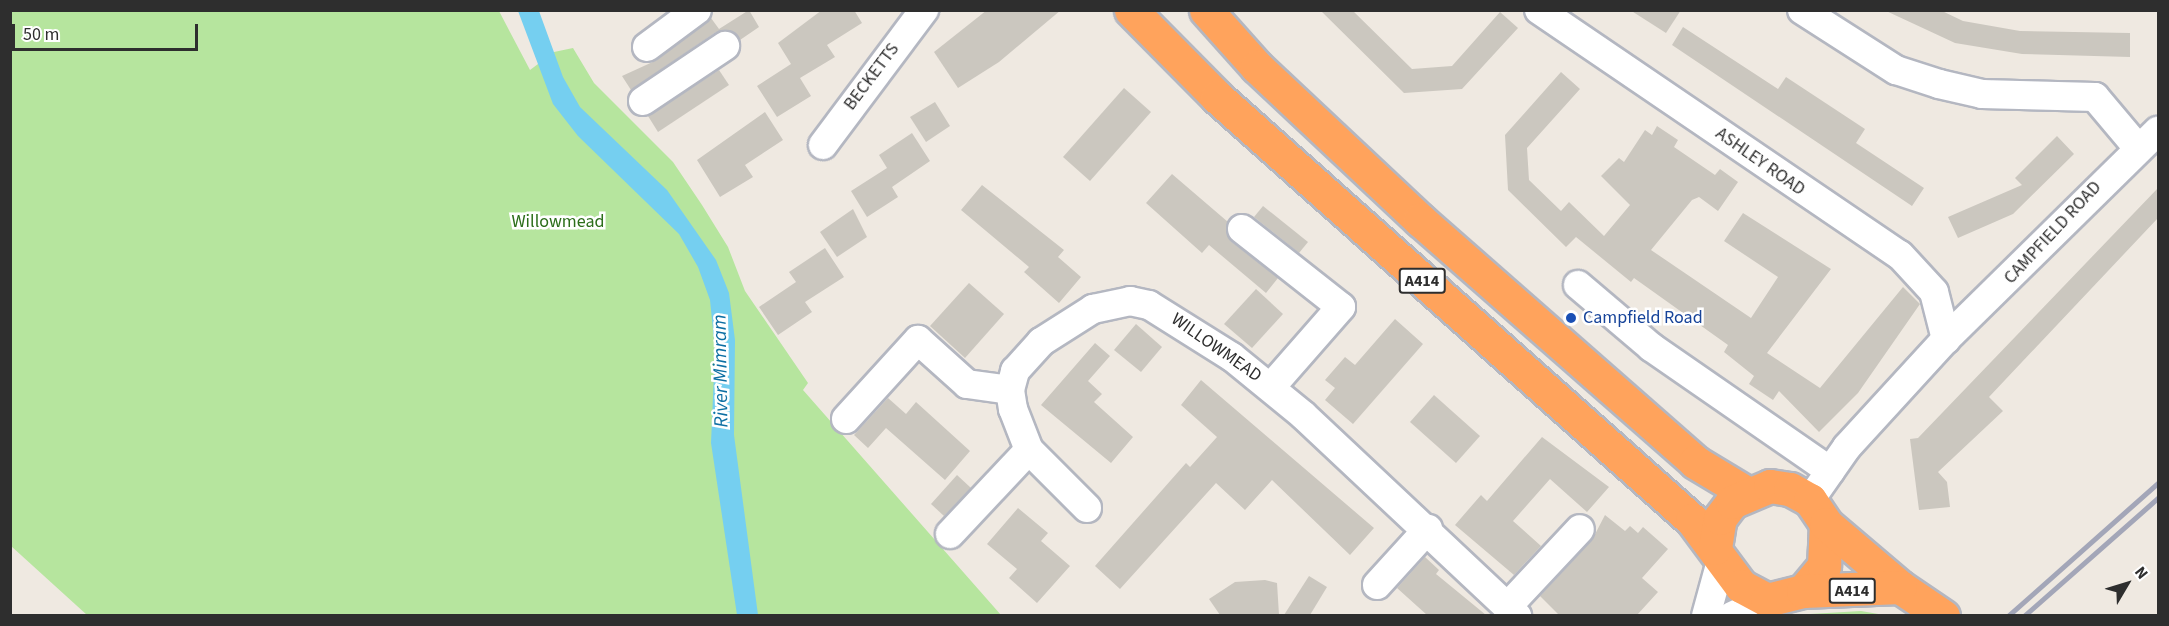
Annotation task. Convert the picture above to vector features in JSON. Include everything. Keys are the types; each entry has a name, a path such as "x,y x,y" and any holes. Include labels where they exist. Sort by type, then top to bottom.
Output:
{"highway":[{"name":"A414","path":"1131,10 1217,97 1677,505 1718,554"},
{"name":"A414","path":"1206,10 1257,68 1420,220 1695,462 1746,492"},
{"path":"1770,486 1818,512 1824,566 1803,591 1767,600 1741,586 1718,554 1720,518 1746,492 1770,486"},
{"name":"A414","path":"1818,512 1900,587 1943,615"},
{"name":"A414","path":"1803,591 1900,587"}],"street":[{"path":"680,76 652,44 698,10"},
{"name":"ASHLEY ROAD","path":"1539,10 1900,255 1934,292 1946,339"},
{"path":"1802,10 1896,70 1939,84 1982,94 2095,98 2148,140"},
{"name":"BECKETTS","path":"823,145 910,15"},
{"path":"643,101 725,46"},
{"name":"CAMPFIELD ROAD","path":"1818,512 1830,471 1946,339 2148,140"},
{"path":"1242,229 1341,307 1271,387"},
{"path":"1578,285 1651,347 1830,471"},
{"name":"WILLOWMEAD","path":"1010,390 1015,371 1041,342 1093,309 1131,301 1168,315 1271,387 1428,529 1513,611"},
{"path":"846,419 918,340 967,384 1010,390 1029,450 1087,508"},
{"path":"950,534 1029,450"},
{"path":"1377,585 1428,529"},
{"path":"1513,611 1580,529"},
{"path":"1706,615 1718,554"},
{"path":"1732,615 1767,600"}],"green space":[{"name":"Willowmead","path":"10,11 499,11 530,70 554,52 573,48 594,83 673,162 702,205 728,247 745,291 808,383 803,390 1001,615 87,615 11,546"},
{"path":"1861,611 1884,615 1802,615 1810,614"}],"water":[{"name":"River Mimram","path":"518,11 539,11 563,77 580,107 667,190 716,260 729,293 735,340 734,435 758,615 737,615 711,443 715,350 710,300 698,267 679,234 578,136 553,104"}],"building":[{"path":"749,10 759,27 740,40 732,31 716,32 631,90 622,76 657,60 711,18 719,29"},
{"path":"822,10 854,10 862,23 827,45 835,57 800,78 811,96 777,117 757,86 791,64 778,43"},
{"path":"987,10 1061,10 999,62 958,88 934,52"},
{"path":"1320,10 1352,10 1412,69 1452,66 1500,12 1518,28 1462,89 1404,93"},
{"path":"1630,10 1681,10 1666,33"},
{"path":"1884,10 1940,10 1963,21 2020,31 2130,33 2130,57 2022,54 1955,43"},
{"path":"1683,27 1778,89 1786,77 1865,129 1856,143 1924,188 1912,206 1672,45"},
{"path":"719,70 729,85 658,132 648,116"},
{"path":"1561,72 1580,89 1527,148 1529,180 1561,211 1569,202 1604,236 1630,205 1601,176 1619,158 1624,162 1645,130 1652,135 1657,126 1678,140 1674,147 1715,175 1720,169 1738,182 1718,211 1699,197 1692,200 1651,250 1751,318 1778,277 1724,241 1743,213 1831,269 1767,353 1820,388 1903,287 1920,304 1858,393 1819,432 1779,391 1773,400 1749,384 1754,376 1724,352 1728,345 1634,278 1631,282 1576,237 1566,247 1508,190 1505,135"},
{"path":"1124,88 1151,112 1090,181 1063,157"},
{"path":"935,102 950,126 926,142 910,117"},
{"path":"765,112 783,140 745,165 753,177 720,197 697,160"},
{"path":"912,133 930,161 892,187 898,197 867,217 851,191 887,168 879,155"},
{"path":"2057,136 2074,154 2013,214 1958,238 1948,217 2022,185 2015,178"},
{"path":"1172,174 1228,222 1232,242 1278,278 1266,293 1209,245 1202,253 1146,203"},
{"path":"982,185 1064,250 1058,257 1081,277 1059,303 1024,272 1029,267 961,210"},
{"path":"2158,188 2158,218 1989,397 2003,411 1938,472 1947,482 1950,507 1919,510 1910,439 1918,438"},
{"path":"1263,206 1308,242 1299,253 1254,217"},
{"path":"853,209 867,237 837,257 820,232"},
{"path":"825,248 844,277 805,302 812,312 778,335 759,307 796,282 789,272"},
{"path":"969,283 1004,314 965,358 930,326"},
{"path":"1256,289 1283,314 1252,348 1224,324"},
{"path":"1395,319 1423,344 1353,424 1325,400 1335,388 1325,380 1345,357 1355,365"},
{"path":"1136,324 1162,347 1141,372 1114,350"},
{"path":"1095,343 1110,356 1088,381 1102,394 1094,402 1133,437 1111,463 1041,405"},
{"path":"1201,380 1374,528 1350,555 1272,480 1245,510 1216,483 1120,589 1095,566 1186,463 1190,467 1217,437 1181,405"},
{"path":"1434,395 1480,436 1456,463 1410,422"},
{"path":"888,398 906,414 916,402 970,451 945,480 886,428 868,448 854,435"},
{"path":"1542,437 1609,487 1587,512 1550,479 1513,521 1541,546 1514,575 1455,525 1481,495 1487,501"},
{"path":"957,475 971,488 944,516 931,504"},
{"path":"1018,508 1048,533 1041,541 1070,566 1037,603 1009,578 1017,569 987,544"},
{"path":"1605,515 1625,531 1630,526 1638,533 1643,527 1668,549 1642,578 1658,592 1637,615 1559,615 1540,596 1592,540"},
{"path":"1425,557 1439,570 1436,574 1486,615 1427,615 1397,588"},
{"path":"1309,576 1327,587 1310,615 1284,615"},
{"path":"1265,580 1277,583 1279,615 1220,615 1209,599 1235,582"}],"railway":[{"path":"2008,616 2158,483"},
{"path":"2024,616 2158,498"}],"place":[{"name":"Campfield Road","path":"1571,318"}]}
